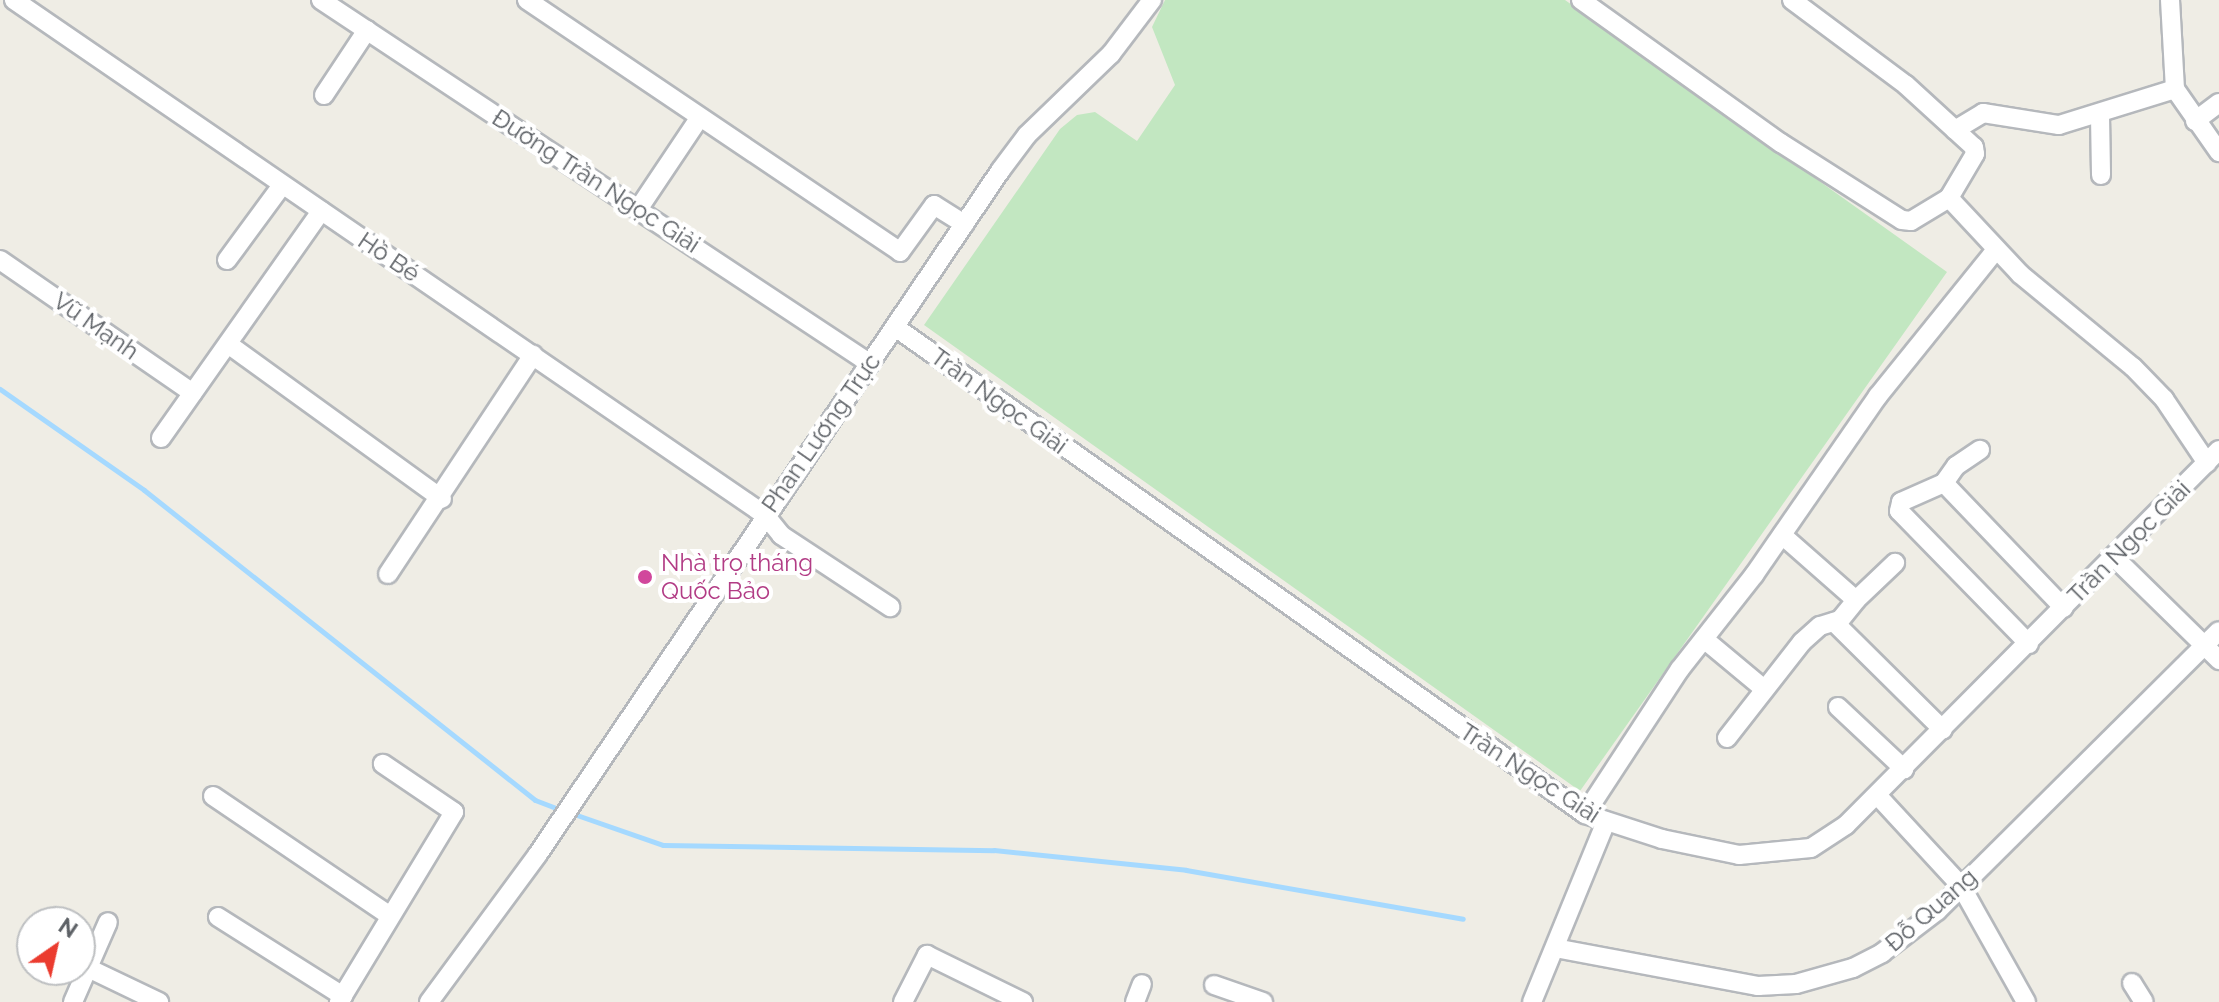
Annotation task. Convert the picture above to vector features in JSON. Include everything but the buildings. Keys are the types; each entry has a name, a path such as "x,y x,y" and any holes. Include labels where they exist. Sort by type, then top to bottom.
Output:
{"street":[{"name":"Hồ Bé","path":"14,0 765,515 781,535 890,607"},
{"name":"Đường Trần Ngọc Giải","path":"321,0 869,363"},
{"path":"527,0 698,120 900,252 934,205 964,224"},
{"name":"Phan Lương Trực","path":"429,1002 538,854 765,515 1027,135 1111,54 1152,0"},
{"path":"1581,0 1781,143 1902,220 1911,221 1949,198 1975,154 1955,130 1906,85 1792,0"},
{"path":"2170,0 2175,89 2219,152"},
{"path":"324,95 367,30"},
{"path":"1955,130 1983,113 2059,125 2100,116 2175,89"},
{"path":"2195,121 2219,103"},
{"path":"2100,116 2101,175"},
{"path":"639,208 698,120"},
{"path":"227,260 282,185"},
{"path":"1949,198 1996,250 2133,367 2213,457"},
{"path":"161,438 321,211"},
{"path":"1585,814 1704,639 1782,535 1878,396 1996,250"},
{"name":"Vũ Mạnh","path":"0,260 193,393"},
{"name":"Trần Ngọc Giải","path":"895,327 1585,814 1712,851 1786,854 1830,837 1878,796 2213,457"},
{"path":"228,344 442,499"},
{"path":"388,574 442,499 533,355"},
{"path":"1980,450 1956,466 1944,483 1901,502 1899,511 2029,644"},
{"path":"1944,483 2064,608"},
{"path":"1782,535 1856,600"},
{"path":"2115,558 2219,660"},
{"path":"1727,738 1811,633 1834,622 1895,563"},
{"path":"1834,622 1943,730"},
{"name":"Đỗ Quang","path":"1555,948 1720,981 1796,984 1824,979 1882,953 1961,886 2219,631"},
{"path":"1704,639 1764,689"},
{"path":"1838,707 1904,769"},
{"path":"218,917 341,999 454,812 383,764"},
{"path":"213,796 390,916"},
{"path":"1878,796 1961,886 2026,1002"},
{"path":"1532,1002 1606,822"},
{"path":"96,950 108,922"},
{"path":"903,1002 927,955 1023,1002"},
{"path":"96,972 159,1002"},
{"path":"2132,983 2144,1002"},
{"path":"1214,985 1263,1002"}],"green space":[{"path":"1165,0 1565,0 1947,272 1580,791 924,325 1060,129 1077,115 1095,112 1137,141 1175,85 1152,27"}],"waterway":[{"path":"0,389 144,490 535,800 561,810"},
{"path":"571,813 663,845 994,850 1186,870 1463,919"}],"place":[{"name":"Nhà trọ tháng Quốc Bảo","path":"645,577"}]}
